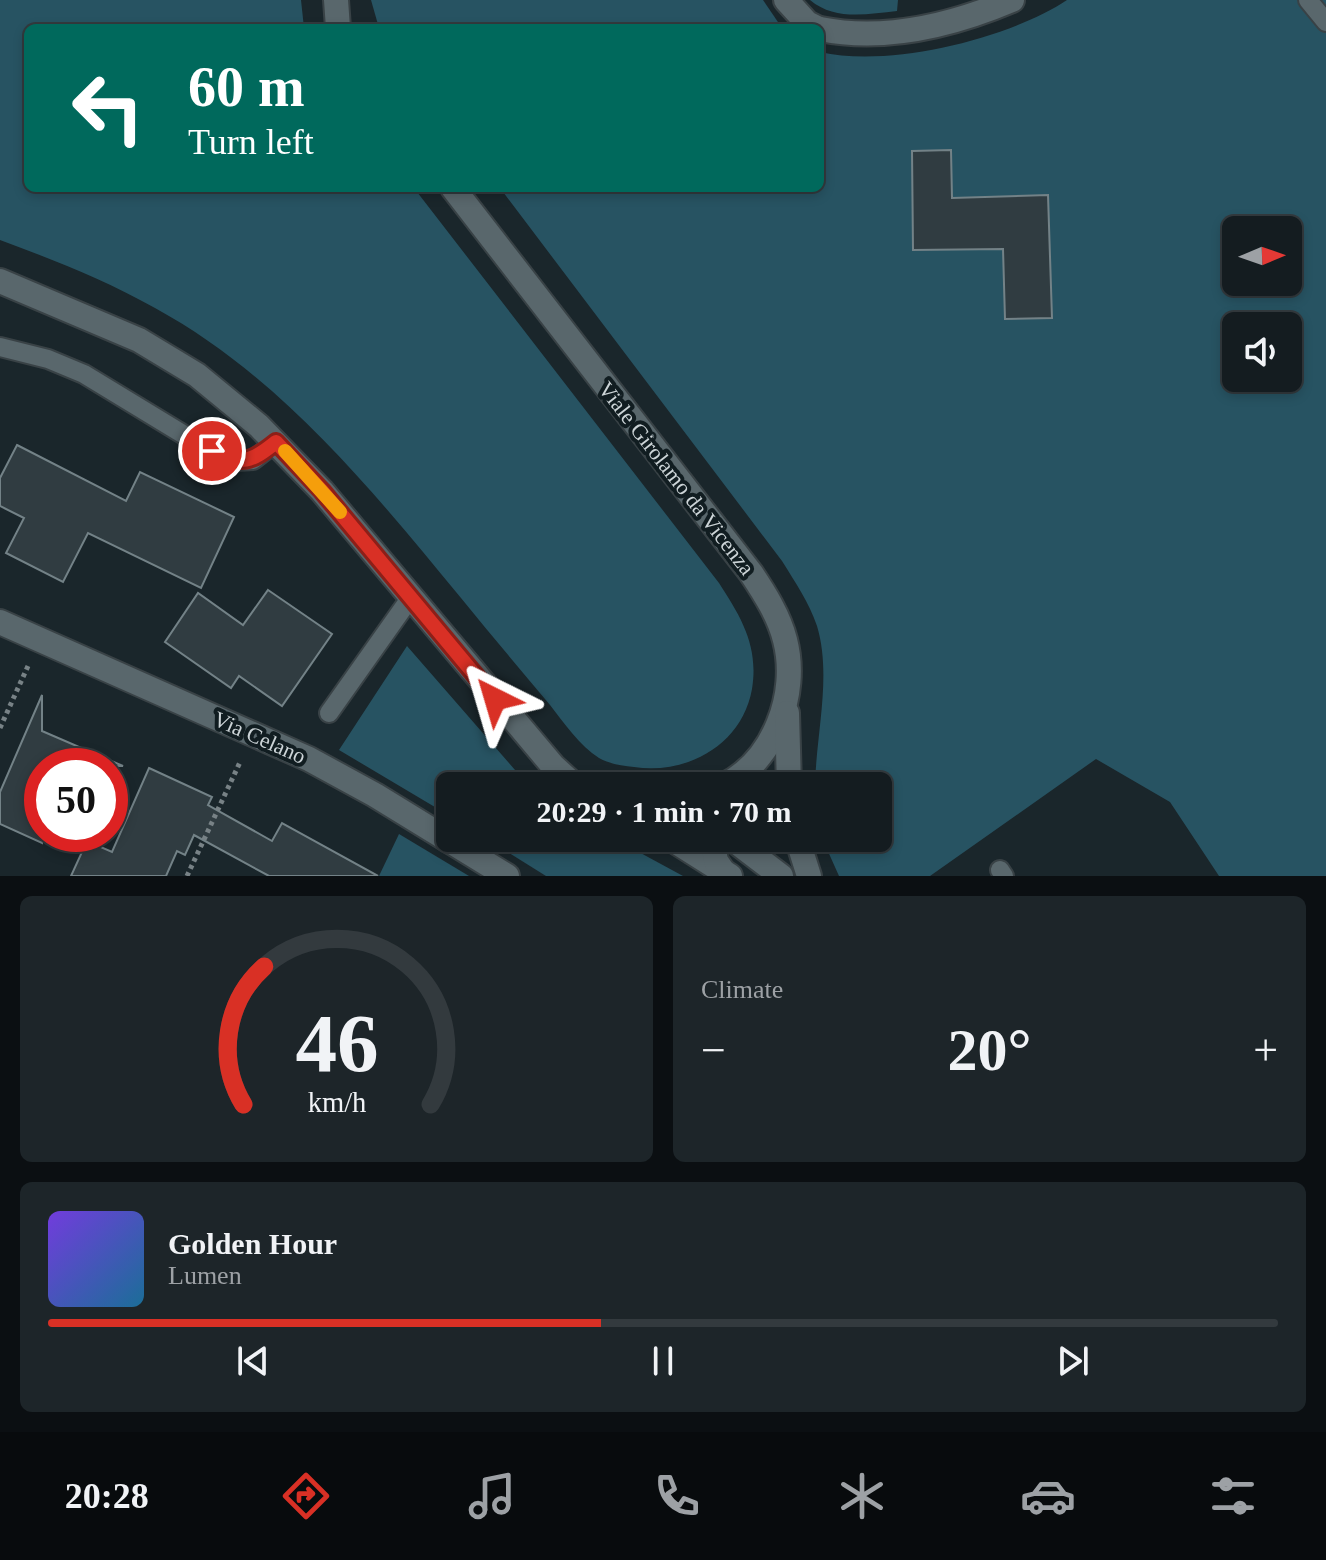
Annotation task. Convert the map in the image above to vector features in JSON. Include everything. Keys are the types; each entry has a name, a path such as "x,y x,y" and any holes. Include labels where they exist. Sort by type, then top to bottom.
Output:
{"main road":[{"path":"336,0 338,24"},
{"path":"786,0 809,24"},
{"path":"824,29 857,33 932,27 1012,0"},
{"name":"Viale Girolamo da Vicenza","path":"456,192 759,585 777,618 785,641 788,678 783,711 762,752 741,772"},
{"path":"0,281 108,325 167,356 206,382 276,442 322,491 560,772"},
{"name":"Via Celano","path":"0,622 253,734 353,782 507,876"},
{"path":"788,678 789,772"},
{"path":"692,852 727,874"},
{"path":"714,852 716,861 727,874"},
{"path":"749,852 781,876"},
{"path":"801,852 809,876"}],"lane":[{"path":"1308,0 1326,22"},
{"path":"0,347 48,359 84,374 226,458 253,460 276,442"},
{"path":"329,713 411,597"}],"path":[{"path":"0,728 41,640"},
{"path":"187,876 253,734"}],"shaded area":[{"path":"0,0 301,0 304,24 24,24 24,192 417,192 719,583 734,608 746,633 753,659 752,689 737,726 709,752 673,766 630,767 599,758 573,734 358,477 283,401 201,336 155,308 79,271 0,240"},
{"path":"371,0 763,0 779,24 378,24"},
{"path":"810,0 898,0 897,11 841,14"},
{"path":"1067,0 1326,0 1326,876 1219,876 1170,802 1096,759 930,876 839,876 828,852 892,852 892,772 816,772 823,665 817,626 801,592 782,561 503,192 824,192 824,53 848,56 913,53 981,38 1013,27"},
{"path":"407,646 517,772 436,772 436,808 339,750"},
{"path":"399,834 469,876 379,876"},
{"path":"507,852 639,852 683,876 546,876"}],"building":[{"path":"951,150 952,198 1048,195 1052,318 1005,319 1003,249 913,250 912,151"},
{"path":"17,445 126,501 140,472 234,517 201,588 88,533 63,582 6,553 24,518 0,506 0,478"},
{"path":"268,590 332,634 282,706 239,676 231,688 165,642 198,593 243,625"},
{"path":"42,695 42,731 81,748 24,748 24,835 0,824 0,792"},
{"path":"149,768 212,797 208,805 272,841 282,823 378,876 269,876 194,835 185,855 177,851 166,876 71,876 82,852 128,852 128,816"}],"slow traffic":[{"path":"285,451 340,512"}],"route":[{"path":"212,451 226,458 248,461 276,442 322,491 495,699"}]}
